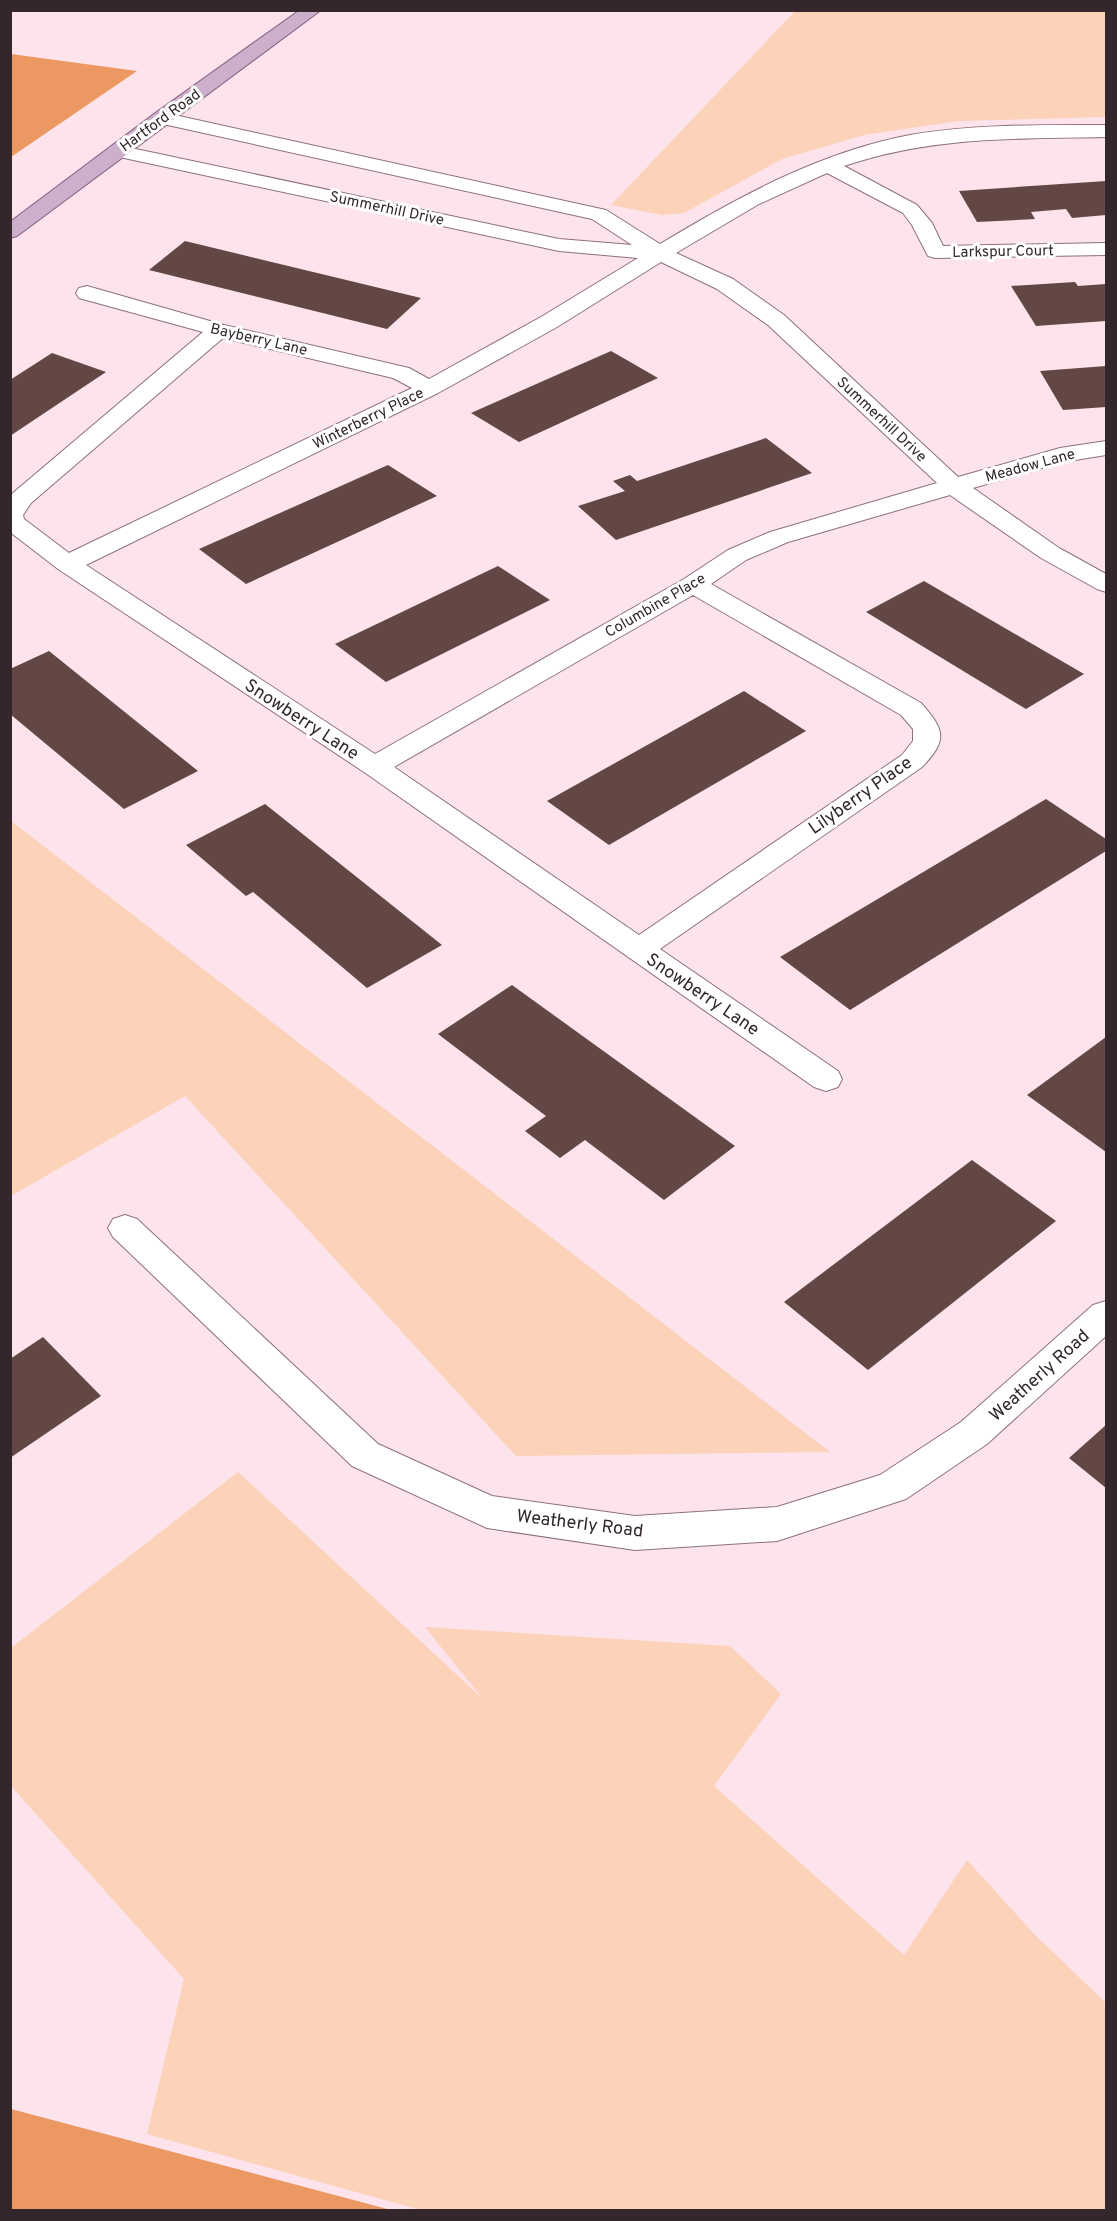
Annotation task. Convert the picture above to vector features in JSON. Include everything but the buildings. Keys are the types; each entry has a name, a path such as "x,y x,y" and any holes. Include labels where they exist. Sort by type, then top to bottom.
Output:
{"main road":[{"name":"Hartford Road","path":"10,232 161,118 312,10"}],"street":[{"name":"Summerhill Drive","path":"161,118 599,214 659,253 725,284 776,320 954,486 1050,553 1107,584"},
{"path":"659,253 722,215 828,165 885,146 951,136 1107,131"},
{"name":"Summerhill Drive","path":"117,151 559,245 659,253"},
{"name":"Larkspur Court","path":"828,165 910,209 922,223 935,252 1107,249"},
{"name":"Winterberry Place","path":"67,564 430,388 550,321 659,253"},
{"name":"Bayberry Lane","path":"87,293 219,330 401,373 430,388"},
{"name":"Snowberry Lane","path":"219,330 15,506 11,515 13,522 67,564 374,766 826,1079"},
{"name":"Meadow Lane","path":"954,486 1060,455 1107,448"},
{"name":"Columbine Place","path":"374,766 693,584 737,555 779,537 954,486"},
{"name":"Lilyberry Place","path":"638,950 912,761 926,747 929,734 923,722 911,709 693,584"},
{"name":"Weatherly Road","path":"125,1228 365,1455 487,1512 635,1533 777,1524 892,1488 974,1433 1107,1315"}],"shaded area":[{"path":"796,10 1106,11 1106,117 958,121 864,135 782,159 684,213 662,215 611,205"},
{"path":"11,54 137,71 11,157"},
{"path":"10,821 830,1452 516,1456 185,1096 11,1196"},
{"path":"238,1472 483,1699 425,1627 730,1646 781,1694 714,1786 904,1955 967,1860 1034,1934 1106,2003 1106,2210 421,2210 147,2134 184,1979 11,1786 11,1648"},
{"path":"11,2109 391,2210 11,2210"}]}
